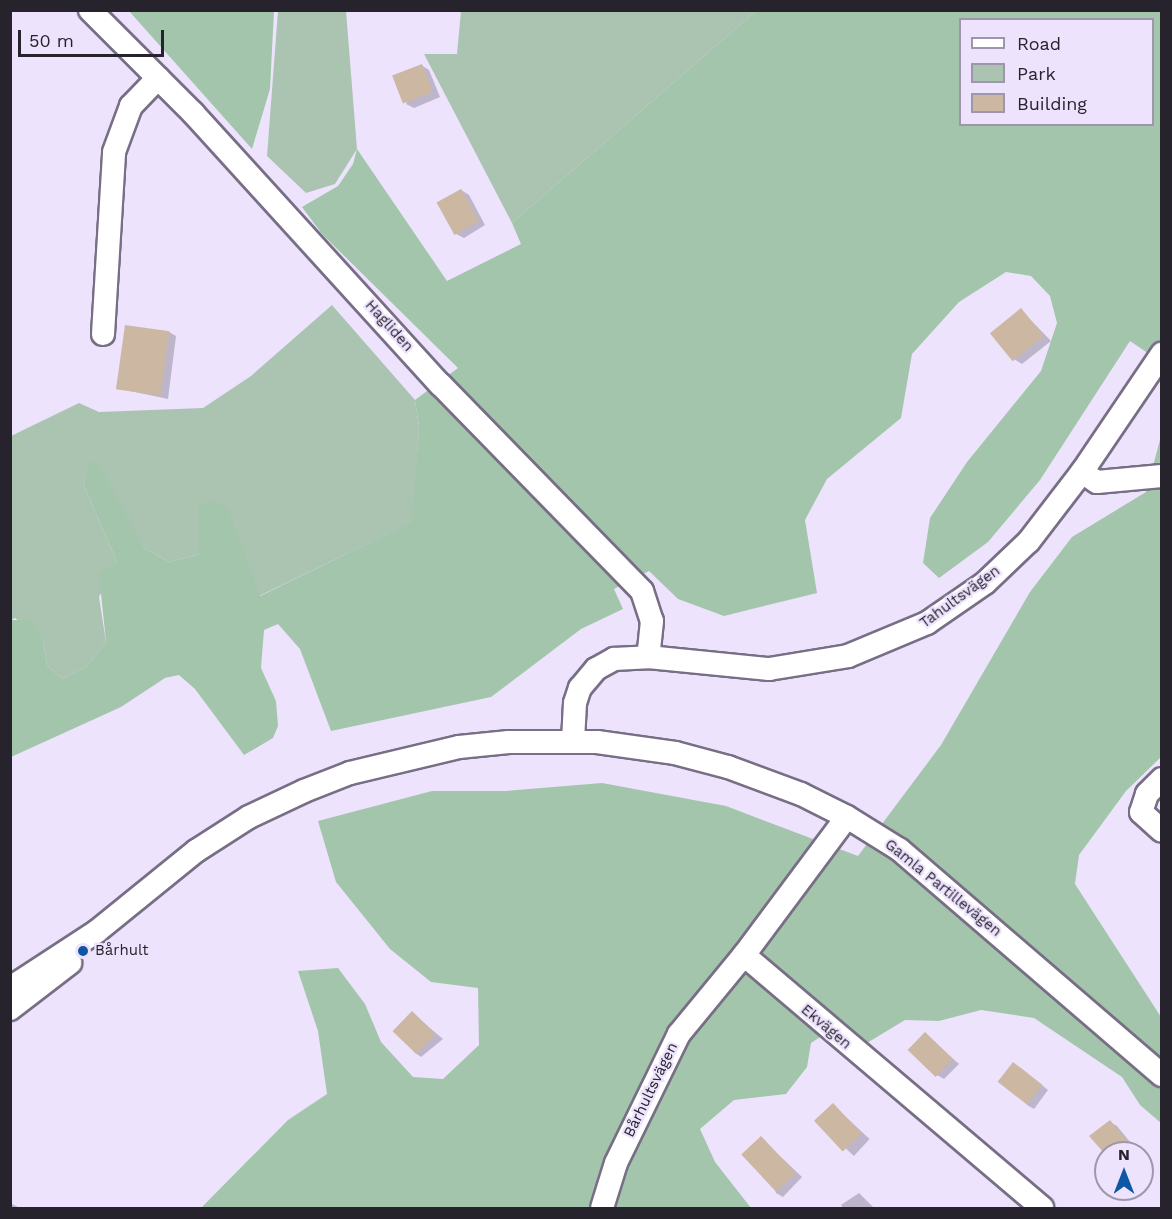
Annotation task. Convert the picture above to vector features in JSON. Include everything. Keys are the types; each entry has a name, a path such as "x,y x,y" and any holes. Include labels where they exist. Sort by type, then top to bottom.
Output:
{"street":[{"name":"Hagliden","path":"90,10 159,78 440,384 642,591 652,621 648,657"},
{"path":"104,334 114,152 131,106 159,78"},
{"name":"Tahultsvägen","path":"573,741 575,703 589,676 614,659 648,657 769,669 848,656 892,640 927,623 985,583 1029,541 1082,472 1161,354"},
{"path":"1082,472 1097,482 1161,476"},
{"name":"Gamla Partillevägen","path":"10,988 96,932 196,851 249,818 332,780 407,757 459,747 573,741 652,749 718,764 801,794 847,817 900,850 1161,1075"},
{"path":"1161,779 1147,794 1141,812 1161,831"},
{"path":"744,955 847,817"},
{"name":"Gamla Partillevägen","path":"10,1009 59,975 96,932"},
{"name":"Bårhultsvägen","path":"602,1209 616,1162 659,1068 679,1034 744,955"},
{"name":"Ekvägen","path":"744,955 1042,1209"}],"green space":[{"path":"461,10 756,11 512,223 424,54 457,54"},
{"path":"129,11 274,11 270,89 252,149"},
{"path":"278,11 346,11 357,149 335,184 306,193 267,156"},
{"path":"756,11 1161,11 1161,362 1130,341 1040,480 988,542 939,578 923,563 930,518 967,462 1041,371 1057,323 1050,296 1031,276 1006,272 959,302 912,354 901,418 827,479 805,520 817,593 724,616 678,599 649,571 614,589 623,609 581,629 491,697 331,731 300,649 278,624 264,630 261,668 276,701 278,726 273,738 244,755 195,689 179,675 165,678 121,707 11,757 10,620 31,620 43,640 47,665 62,679 87,666 106,642 99,574 117,562 83,483 89,463 98,462 144,548 170,562 199,554 198,507 214,501 227,506 260,596 412,522 419,427 415,400 458,368 322,234 302,207 338,186 353,164 357,149 447,281 521,244 512,223"},
{"path":"332,305 415,400 419,427 413,522 259,596 244,563 199,554 170,562 144,548 90,463 83,483 117,562 99,597 106,642 87,666 62,679 47,665 43,640 15,618 11,620 11,436 79,403 99,412 203,408 251,376"},
{"path":"1161,436 1161,757 1126,791 1079,855 1075,884 1161,1017 1161,1123 1140,1105 1122,1077 1034,1018 981,1010 939,1021 905,1020 867,1043 843,1022 811,1043 807,1067 786,1094 734,1100 700,1129 715,1162 751,1208 201,1208 288,1120 327,1094 318,1031 298,971 338,968 365,1004 381,1042 413,1077 443,1079 479,1045 478,988 431,982 390,949 336,882 318,821 432,791 506,791 602,783 726,806 858,856 941,745 1030,592 1072,537 1146,492"}],"building":[{"path":"422,64 433,92 403,103 392,75"},
{"path":"461,189 479,221 454,235 437,203"},
{"path":"1021,308 1044,336 1013,361 990,333"},
{"path":"125,325 170,331 161,396 116,389"},
{"path":"412,1011 436,1034 416,1054 393,1031"},
{"path":"925,1032 953,1059 936,1077 908,1050"},
{"path":"1013,1062 1042,1085 1027,1104 998,1082"},
{"path":"833,1103 862,1134 843,1151 814,1121"},
{"path":"1110,1120 1127,1141 1094,1142 1089,1136"},
{"path":"761,1136 796,1173 776,1192 741,1154"}],"place":[{"name":"Bårhult","path":"83,951"}]}
